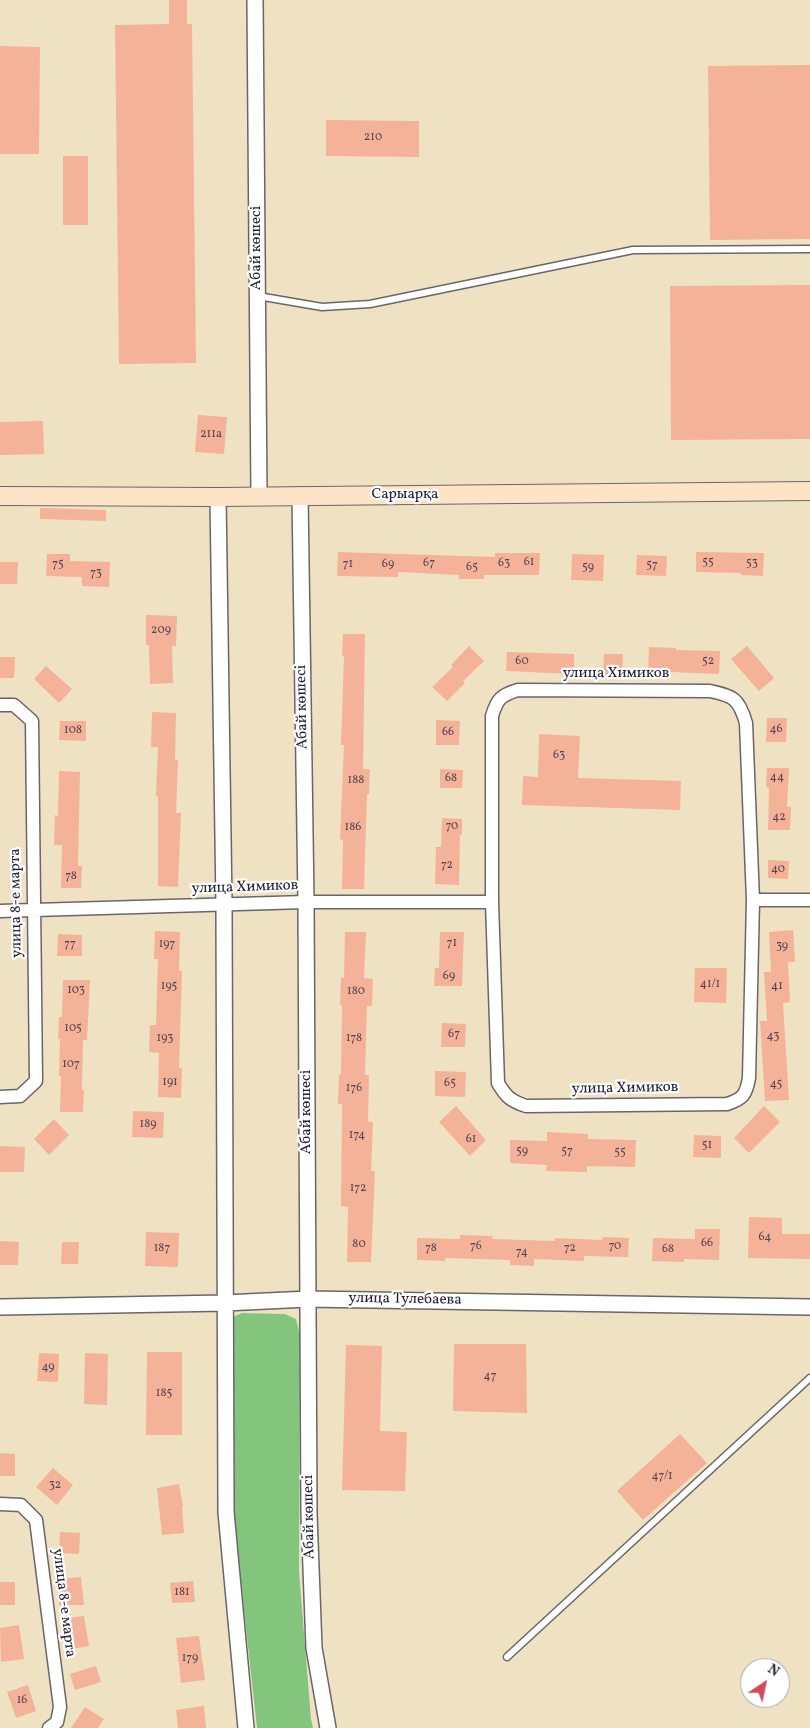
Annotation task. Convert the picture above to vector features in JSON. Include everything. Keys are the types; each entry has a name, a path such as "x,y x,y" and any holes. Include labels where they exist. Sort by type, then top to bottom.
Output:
{"main road":[{"name":"Сарыарқа","path":"0,496 259,496 810,491"}],"street":[{"name":"Абай көшесі","path":"255,0 259,496"},
{"name":"Абай көшесі","path":"300,495 306,902 309,1514 314,1648 328,1728"},
{"path":"218,496 224,906 226,1512 246,1728"},
{"name":"улица Химиков","path":"518,690 710,691 729,695 741,707 746,723 753,900 750,1078 746,1092 739,1100 727,1104 526,1106 512,1101 498,1083 492,902 492,716 496,702 506,694 518,690"},
{"name":"улица 8-е марта","path":"0,705 14,705 32,721 36,1081 20,1096 0,1097"},
{"path":"753,900 810,900"},
{"name":"улица Химиков","path":"0,911 224,906 306,902 492,902"},
{"name":"улица Тулебаева","path":"0,1307 225,1303 308,1299 810,1307"},
{"name":"улица 8-е марта","path":"0,1504 21,1505 36,1520 60,1707 57,1722 49,1728"}],"lane":[{"path":"257,296 322,307 370,304 633,250 810,249"},
{"path":"506,1657 810,1378"}],"green space":[{"path":"242,1313 285,1314 296,1319 300,1335 299,1572 313,1728 257,1728 230,1483 229,1324 235,1316"}],"building":[{"path":"169,0 187,0 187,24 192,24 196,363 119,364 115,25 169,24"},
{"path":"0,46 40,47 39,154 0,154"},
{"path":"810,65 810,239 710,240 708,66"},
{"path":"326,120 419,121 419,157 326,156"},
{"path":"63,156 88,156 88,225 63,225"},
{"path":"810,285 810,439 671,440 670,286"},
{"path":"198,415 227,417 224,454 195,452"},
{"path":"43,421 44,454 0,455 0,422"},
{"path":"40,508 106,510 106,521 40,519"},
{"path":"338,552 495,557 495,553 540,553 539,575 484,575 484,579 459,579 459,575 398,572 398,577 337,576"},
{"path":"696,552 764,553 763,576 741,575 741,573 696,572"},
{"path":"47,554 70,554 70,561 110,562 109,587 82,586 82,577 46,576"},
{"path":"572,554 604,555 603,581 571,580"},
{"path":"637,555 667,556 666,576 636,575"},
{"path":"0,562 18,562 17,584 0,584"},
{"path":"146,615 177,616 176,646 172,646 173,683 150,684 149,645 146,645"},
{"path":"343,634 365,634 363,769 370,769 369,794 367,794 364,889 342,889 343,840 340,839 344,745 341,745"},
{"path":"469,646 484,661 463,681 465,683 447,701 432,687 453,667 451,665"},
{"path":"747,646 774,678 759,691 731,659"},
{"path":"649,647 720,651 719,674 648,671"},
{"path":"507,652 574,654 574,674 506,671"},
{"path":"604,654 623,654 622,675 603,675"},
{"path":"0,657 15,657 14,678 0,678"},
{"path":"46,666 72,689 59,703 34,679"},
{"path":"152,712 176,713 175,760 178,760 176,813 181,813 178,887 158,886 158,796 156,796 158,747 151,747"},
{"path":"767,718 787,718 786,742 766,742"},
{"path":"436,720 460,721 459,745 436,745"},
{"path":"60,721 86,721 86,741 59,740"},
{"path":"539,734 580,736 578,778 681,781 680,810 522,805 523,776 538,777"},
{"path":"767,768 789,768 787,807 791,807 790,830 768,830 769,788 766,787"},
{"path":"440,769 463,770 462,788 440,788"},
{"path":"59,771 80,772 78,866 82,866 81,888 61,888 62,845 54,845 55,815 58,816"},
{"path":"442,818 462,819 459,885 435,884 436,847 441,847"},
{"path":"768,860 789,861 788,879 768,878"},
{"path":"793,930 795,962 788,962 790,1002 783,1003 789,1100 765,1101 760,1021 767,1021 764,972 771,972 769,932"},
{"path":"155,931 180,932 179,971 182,971 179,1068 182,1068 181,1098 158,1097 159,1053 149,1052 150,1025 156,1025 158,959 154,959"},
{"path":"345,932 366,932 364,978 373,979 372,1006 367,1006 365,1075 369,1075 368,1122 373,1122 371,1171 375,1171 371,1262 347,1262 348,1207 341,1206 342,1104 338,1104 339,1074 341,1075 341,978 344,978"},
{"path":"440,932 464,932 462,986 434,986 435,968 439,968"},
{"path":"58,934 82,935 82,956 57,956"},
{"path":"695,968 727,968 726,1003 694,1002"},
{"path":"63,980 90,980 87,1040 83,1040 83,1112 60,1112 60,1039 58,1039 59,1017 62,1017"},
{"path":"442,1023 466,1024 465,1047 441,1047"},
{"path":"435,1071 466,1072 465,1097 435,1096"},
{"path":"456,1106 486,1140 470,1156 439,1122"},
{"path":"764,1106 780,1122 749,1153 734,1138"},
{"path":"133,1111 164,1112 163,1138 132,1137"},
{"path":"54,1119 69,1135 49,1155 34,1139"},
{"path":"547,1132 588,1134 588,1139 636,1140 635,1167 587,1166 587,1172 546,1171 547,1165 510,1163 510,1140 547,1141"},
{"path":"694,1135 721,1136 721,1158 693,1157"},
{"path":"0,1146 25,1147 24,1172 0,1172"},
{"path":"749,1217 782,1218 782,1234 810,1234 810,1259 748,1258"},
{"path":"695,1229 720,1229 719,1260 684,1259 684,1262 652,1261 653,1238 695,1239"},
{"path":"146,1232 179,1233 178,1267 145,1266"},
{"path":"460,1235 493,1236 492,1239 555,1241 555,1238 602,1240 603,1237 629,1238 628,1257 584,1256 584,1261 534,1259 534,1266 510,1265 510,1260 445,1258 445,1261 417,1260 417,1238 460,1239"},
{"path":"0,1241 19,1242 18,1265 0,1265"},
{"path":"62,1242 79,1242 78,1264 61,1264"},
{"path":"454,1344 526,1344 527,1413 453,1411"},
{"path":"346,1345 382,1346 380,1431 407,1432 405,1491 342,1490"},
{"path":"147,1352 182,1352 182,1435 146,1435"},
{"path":"39,1353 59,1354 58,1382 37,1381"},
{"path":"85,1353 108,1354 107,1405 84,1404"},
{"path":"680,1434 707,1463 643,1520 617,1491"},
{"path":"0,1453 15,1454 15,1476 0,1476"},
{"path":"53,1468 73,1485 57,1505 36,1487"},
{"path":"179,1484 183,1506 184,1533 162,1535 157,1488"},
{"path":"60,1532 80,1533 79,1554 59,1553"},
{"path":"81,1577 84,1605 59,1605 57,1579"},
{"path":"193,1581 195,1602 172,1603 170,1583"},
{"path":"0,1582 15,1582 15,1605 0,1605"},
{"path":"84,1616 89,1646 64,1650 61,1619"},
{"path":"19,1625 24,1659 1,1662 0,1628"},
{"path":"199,1636 205,1680 181,1683 176,1638"},
{"path":"96,1666 101,1682 75,1690 70,1674"},
{"path":"28,1685 36,1711 16,1718 7,1692"},
{"path":"204,1706 206,1728 178,1728 176,1710"},
{"path":"85,1707 104,1719 98,1728 71,1728"}]}
